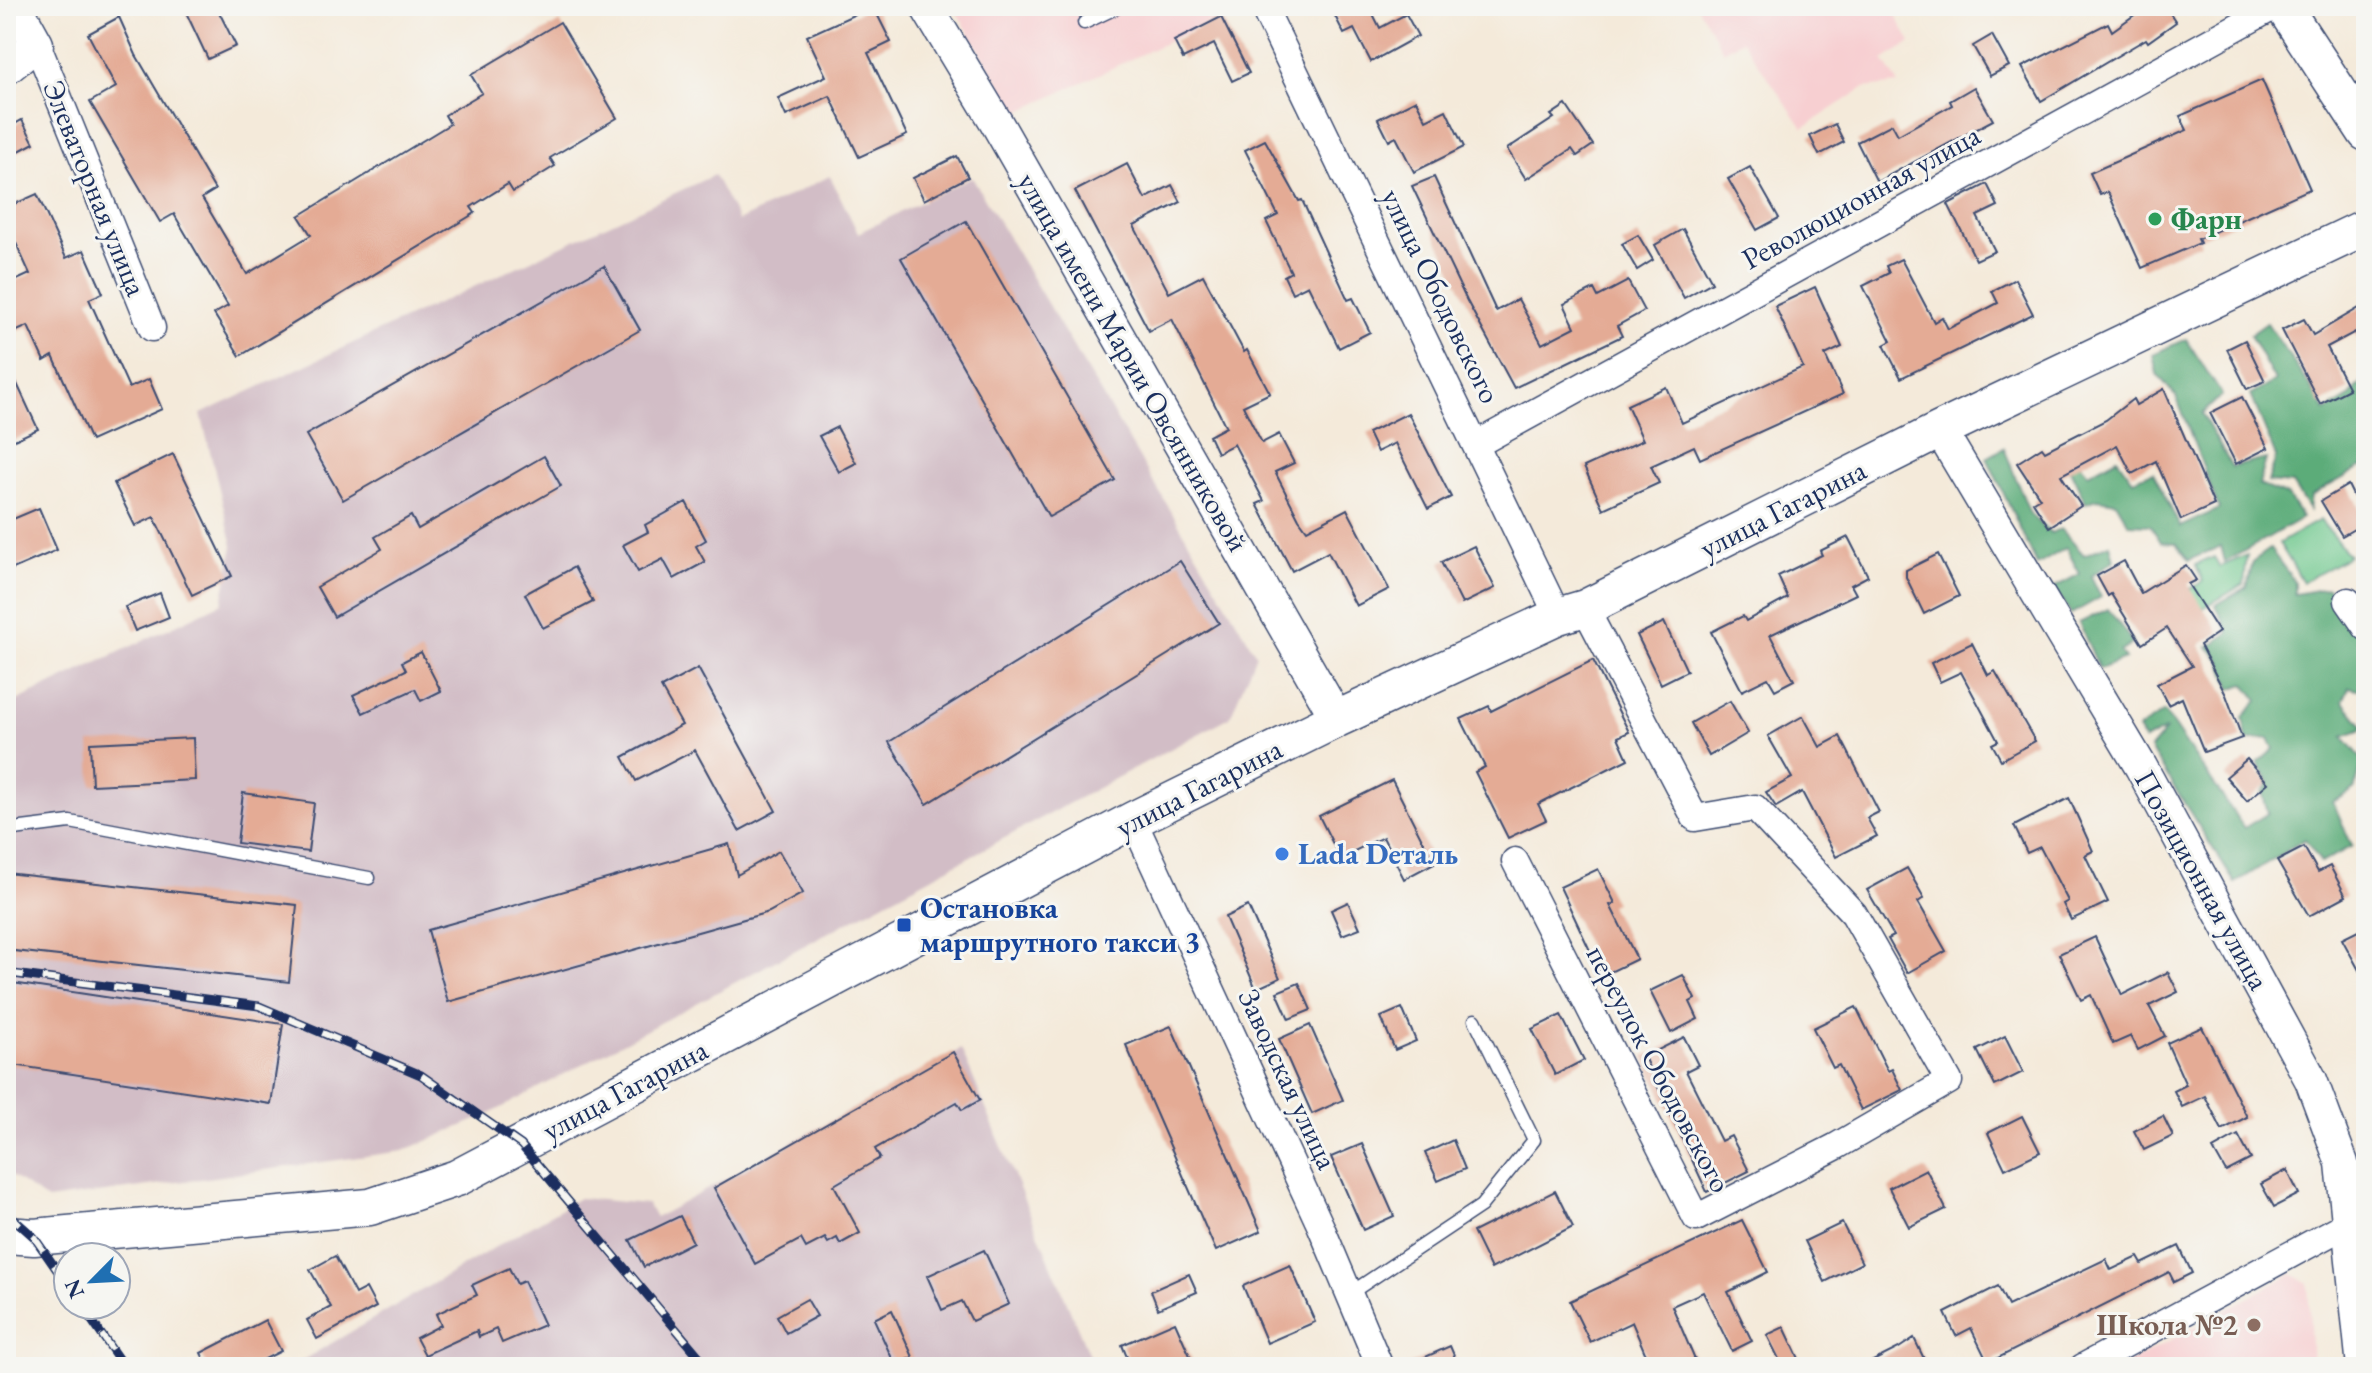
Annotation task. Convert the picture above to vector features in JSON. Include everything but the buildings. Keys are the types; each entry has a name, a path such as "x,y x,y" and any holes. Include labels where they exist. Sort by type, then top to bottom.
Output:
{"main road":[{"path":"2289,9 2366,133"},
{"name":"улица Гагарина","path":"6,1235 82,1233 370,1207 457,1178 1133,820 1337,719 1572,612 1940,430 2366,227"}],"street":[{"name":"Элеваторная улица","path":"16,6 37,44 152,328"},
{"name":"улица имени Марии Овсянниковой","path":"926,6 1004,136 1337,719"},
{"name":"улица Ободовского","path":"1263,6 1477,444 1572,612"},
{"name":"Революционная улица","path":"1477,444 2289,9"},
{"path":"6,69 37,44"},
{"name":"Позиционная улица","path":"1940,430 2141,767 2311,1080 2342,1163 2363,1367"},
{"path":"2348,601 2366,627"},
{"name":"переулок Ободовского","path":"1515,861 1696,1218 1835,1147 1949,1081 1854,914 1755,808 1695,818 1572,612"},
{"name":"Заводская улица","path":"1133,820 1321,1227 1347,1296 1380,1367"},
{"path":"2083,1367 2349,1223"}],"lane":[{"path":"1084,23 1120,6"},
{"path":"6,830 70,822 369,878"},
{"path":"1347,1296 1481,1206 1534,1140 1475,1020"}],"shaded area":[{"path":"953,6 1225,6 1228,13 1017,113"},
{"path":"1697,6 1891,6 1911,43 1883,60 1899,84 1864,88 1803,128 1742,40 1723,51"},
{"path":"714,175 738,221 830,176 858,233 972,177 1256,654 1230,717 488,1115 403,1151 47,1200 6,1172 6,706 222,603 233,546 201,414"},
{"path":"961,1049 1094,1367 291,1367 579,1198 647,1204 655,1218"},
{"name":"Школа №2","path":"2292,1274 2308,1283 2312,1367 2121,1367"}],"green space":[{"path":"2267,323 2326,411 2349,397 2366,376 2366,465 2311,496 2309,510 2292,484 2268,482 2276,457 2251,395 2275,381 2250,335"},
{"path":"2186,339 2222,395 2202,414 2232,467 2266,459 2259,485 2288,496 2302,518 2225,562 2221,546 2189,560 2176,543 2161,542 2150,525 2129,524 2116,502 2097,499 2086,503 2065,459 2074,456 2088,474 2117,458 2133,480 2153,472 2180,527 2219,509 2176,396 2157,374 2153,354"},
{"path":"2004,448 2030,514 2051,533 2061,529 2084,555 2110,544 2114,560 2091,576 2101,597 2071,614 2053,588 2080,574 2066,548 2037,565 1987,458"},
{"path":"2320,520 2349,556 2303,582 2279,543"},
{"path":"2270,549 2295,582 2295,594 2327,588 2366,639 2366,691 2349,687 2343,701 2365,728 2343,736 2363,760 2355,788 2333,802 2352,846 2321,863 2305,839 2235,883 2150,749 2167,729 2144,741 2138,729 2164,712 2244,828 2268,813 2262,792 2269,783 2258,763 2274,749 2269,738 2247,741 2243,717 2258,701 2245,684 2231,689 2221,660 2208,647 2229,633 2216,605 2247,587 2253,561"},
{"path":"2247,555 2244,584 2169,628 2159,609 2203,581 2196,565 2214,557 2220,567"},
{"path":"2108,609 2133,643 2120,652 2125,659 2099,669 2079,623"}],"railway":[{"path":"6,973 259,1006 421,1075 521,1145 708,1367"},
{"path":"6,1212 34,1237 52,1263"},
{"path":"92,1321 124,1367"}],"place":[{"name":"Фарн","path":"2155,219"},
{"name":"Lada Dеталь","path":"1282,854"},
{"name":"Остановка маршрутного такси 3","path":"904,925"},
{"name":"Школа №2","path":"2254,1325"}]}
